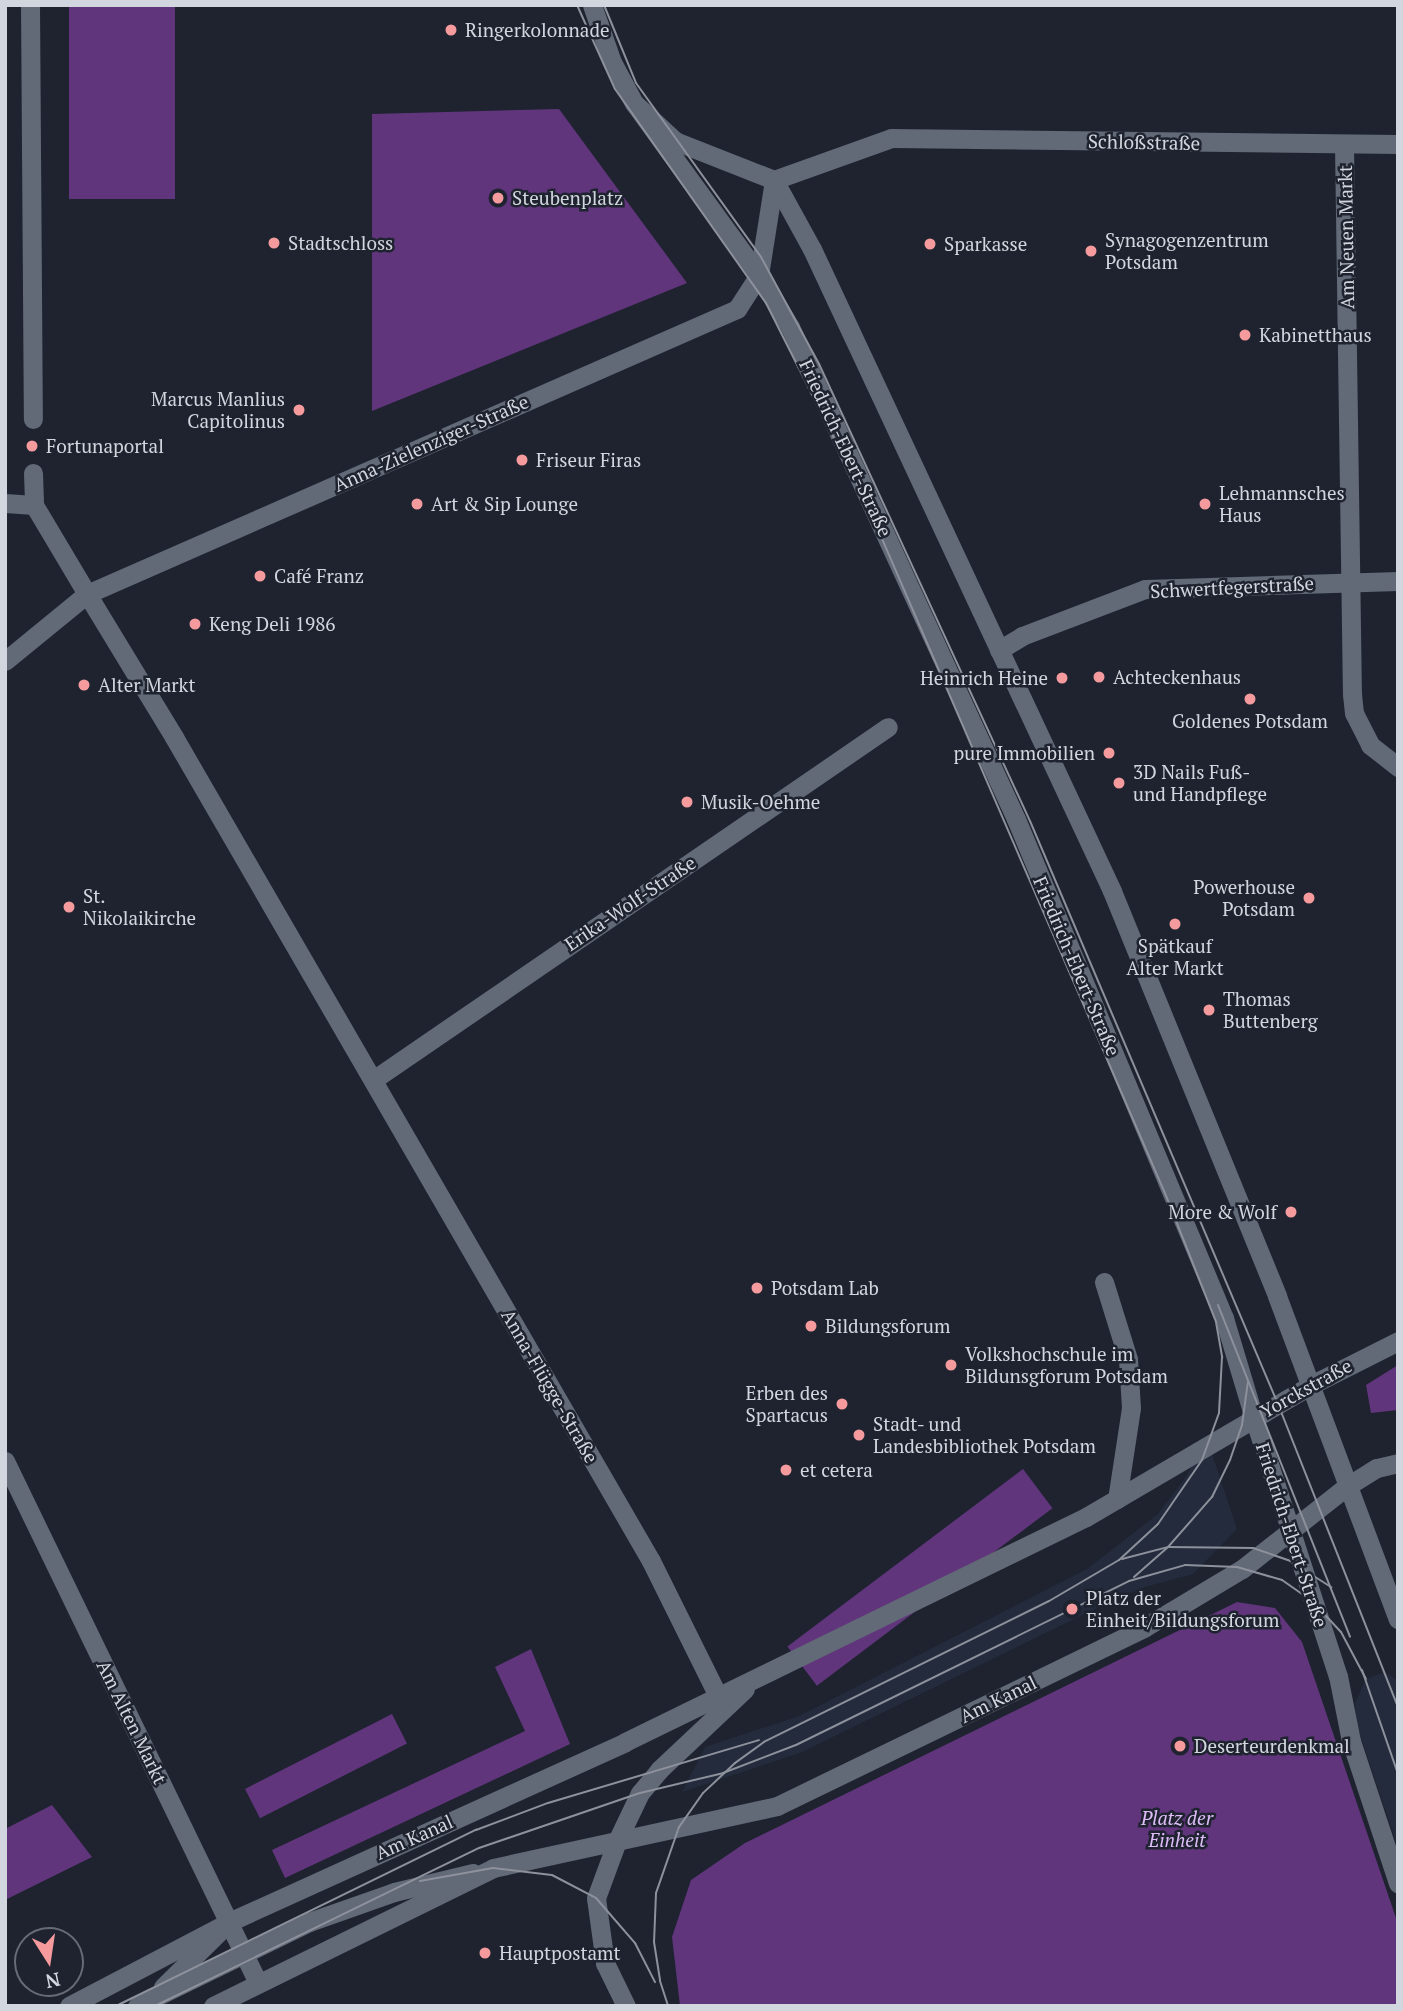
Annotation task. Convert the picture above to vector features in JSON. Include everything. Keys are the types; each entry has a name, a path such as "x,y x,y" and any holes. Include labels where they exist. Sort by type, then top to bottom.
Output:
{"street":[{"path":"30,5 33,419"},
{"path":"592,5 612,62 634,103 674,141 774,180 812,249 1112,891 1258,1248 1346,1488 1398,1619"},
{"name":"Friedrich-Ebert-Straße","path":"634,103 759,275 790,327 1016,819 1224,1318 1338,1676 1351,1741 1398,1883"},
{"name":"Schloßstraße","path":"774,180 891,138 1398,144"},
{"name":"Am Neuen Markt","path":"1344,145 1354,713 1370,745 1398,767"},
{"path":"759,275 774,180"},
{"name":"Anna-Zielenziger-Straße","path":"87,594 737,309 759,275"},
{"path":"33,473 34,505 373,1080"},
{"path":"5,503 34,505"},
{"path":"1350,582 1398,581"},
{"name":"Schwertfegerstraße","path":"999,650 1023,636 1145,589 1350,582"},
{"path":"5,661 87,594"},
{"name":"Erika-Wolf-Straße","path":"373,1080 888,727"},
{"name":"Anna-Flügge-Straße","path":"373,1080 651,1561 718,1696"},
{"path":"1104,1282 1129,1371 1131,1408 1117,1499"},
{"name":"Yorckstraße","path":"1216,1439 1309,1386 1398,1341"},
{"name":"Am Kanal","path":"69,2006 229,1922 718,1696 1117,1499 1216,1439"},
{"name":"Am Alten Markt","path":"5,1461 258,1983"},
{"path":"1346,1488 1377,1468 1398,1463"},
{"name":"Am Kanal","path":"213,2006 493,1868 787,1801 1145,1627 1242,1569 1346,1488"},
{"name":"Am Kanal","path":"617,1841 640,1793 659,1770 762,1674"},
{"path":"617,1841 596,1898 605,1963 626,2006"},
{"path":"143,2003 290,1930 394,1892 493,1868"},
{"path":"143,2003 229,1922"}],"shaded area":[{"path":"1201,1451 1212,1454 1237,1529 1193,1574 1145,1587 1107,1603 800,1753 682,1792 705,1747 799,1716 1087,1569 1158,1514"},
{"path":"1385,1672 1398,1681 1398,1847 1356,1723 1355,1703 1366,1679"}],"green space":[{"path":"69,5 175,5 175,199 69,199"},
{"name":"Steubenplatz","path":"559,109 687,283 372,411 372,114"},
{"path":"1398,1365 1398,1410 1371,1413 1366,1385"},
{"path":"1023,1469 1052,1508 817,1686 787,1647"},
{"name":"Platz der Einheit","path":"1237,1602 1275,1608 1302,1642 1398,1924 1398,2006 680,2006 672,1937 691,1880 745,1843"},
{"path":"531,1649 570,1744 285,1878 272,1850 525,1731 495,1667"},
{"path":"392,1714 407,1743 260,1818 245,1789"},
{"path":"52,1805 92,1857 5,1900 5,1829"}],"tram line":[{"path":"577,5 615,89 766,303 867,504 1167,1198 1216,1322 1222,1357 1219,1413 1202,1460 1158,1524 1119,1560 1049,1601 764,1742 735,1763 703,1793 679,1827 656,1893 654,1942 660,1981 668,2006"},
{"path":"604,5 636,83 761,257 819,364 1030,821 1278,1404 1398,1707"},
{"path":"1218,1305 1350,1637"},
{"path":"1134,1577 1168,1547 1212,1497 1230,1460 1242,1425 1248,1381"},
{"path":"1122,1559 1168,1547 1253,1548 1290,1561 1331,1587"},
{"path":"155,2006 479,1848 640,1793 723,1773 796,1745 1129,1581 1185,1565 1237,1567 1282,1580 1313,1602 1341,1632 1366,1679"},
{"path":"1362,1670 1398,1774"},
{"path":"116,2006 476,1830 548,1803 759,1740"},
{"path":"420,1881 493,1868 552,1875 596,1898 635,1943 655,1982"}],"place":[{"name":"Ringerkolonnade","path":"451,30"},
{"name":"Steubenplatz","path":"498,198"},
{"name":"Stadtschloss","path":"274,243"},
{"name":"Sparkasse","path":"930,244"},
{"name":"Synagogenzentrum Potsdam","path":"1091,251"},
{"name":"Kabinetthaus","path":"1245,335"},
{"name":"Marcus Manlius Capitolinus","path":"299,410"},
{"name":"Fortunaportal","path":"32,446"},
{"name":"Friseur Firas","path":"522,460"},
{"name":"Art & Sip Lounge","path":"417,504"},
{"name":"Lehmannsches Haus","path":"1205,504"},
{"name":"Café Franz","path":"260,576"},
{"name":"Keng Deli 1986","path":"195,624"},
{"name":"Achteckenhaus","path":"1099,677"},
{"name":"Heinrich Heine","path":"1062,678"},
{"name":"Alter Markt","path":"84,685"},
{"name":"Goldenes Potsdam","path":"1250,699"},
{"name":"pure Immobilien","path":"1109,753"},
{"name":"3D Nails Fuß- und Handpflege","path":"1119,783"},
{"name":"Musik-Oehme","path":"687,802"},
{"name":"Powerhouse Potsdam","path":"1309,898"},
{"name":"St. Nikolaikirche","path":"69,907"},
{"name":"Spätkauf Alter Markt","path":"1175,924"},
{"name":"Thomas Buttenberg","path":"1209,1010"},
{"name":"More & Wolf","path":"1291,1212"},
{"name":"Potsdam Lab","path":"757,1288"},
{"name":"Bildungsforum","path":"811,1326"},
{"name":"Volkshochschule im Bildunsgforum Potsdam","path":"951,1365"},
{"name":"Erben des Spartacus","path":"842,1404"},
{"name":"Stadt- und Landesbibliothek Potsdam","path":"859,1435"},
{"name":"et cetera","path":"786,1470"},
{"name":"Platz der Einheit/Bildungsforum","path":"1072,1609"},
{"name":"Deserteurdenkmal","path":"1180,1746"},
{"name":"Hauptpostamt","path":"485,1953"}]}
